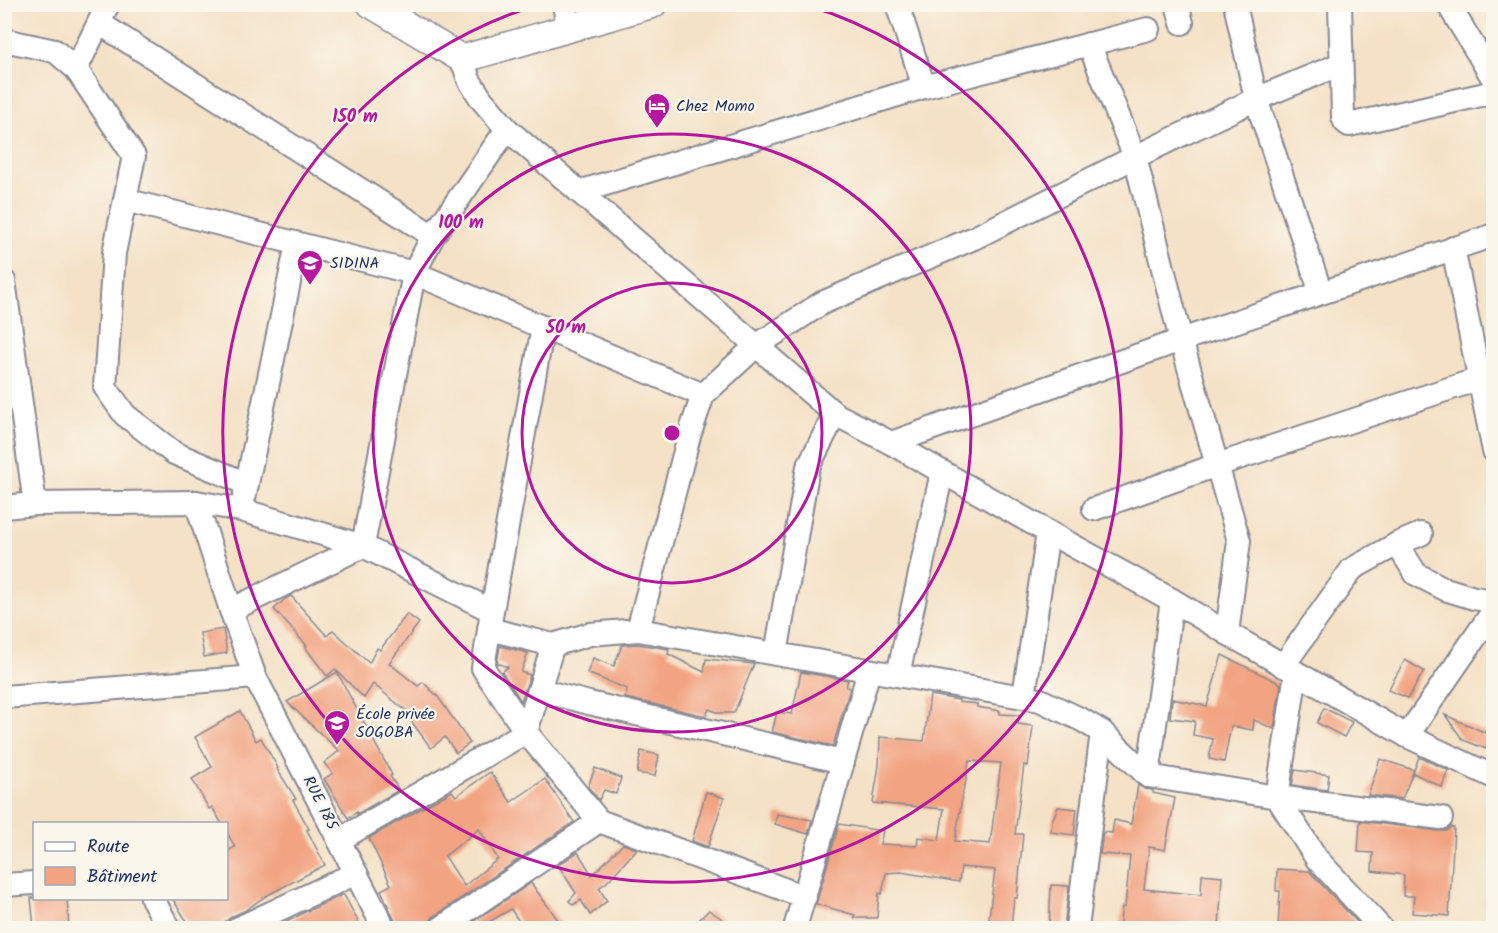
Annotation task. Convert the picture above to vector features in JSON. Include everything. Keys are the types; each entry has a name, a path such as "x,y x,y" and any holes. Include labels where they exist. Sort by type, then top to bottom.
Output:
{"street":[{"path":"371,4 462,59 469,80 482,100 507,129 835,414 1172,600 1407,736 1494,777"},
{"path":"462,59 566,16 653,4"},
{"path":"897,4 924,87"},
{"path":"1235,4 1256,99 1322,293"},
{"path":"1340,4 1343,117 1349,125 1494,92"},
{"path":"1448,4 1494,80"},
{"path":"76,69 104,14 433,236"},
{"path":"579,192 924,87 1148,28"},
{"path":"4,40 55,51 76,69 134,156 114,252 105,387 125,415 174,453 247,484"},
{"path":"1089,44 1135,157 1180,340 1239,541 1227,633"},
{"path":"638,630 689,436 703,395 756,346 822,303 974,238 1256,99 1341,64"},
{"path":"363,546 414,273 433,236 507,129"},
{"path":"125,200 414,273 703,395"},
{"path":"891,443 1180,340 1494,235"},
{"path":"241,510 297,244"},
{"path":"1453,248 1486,378 1494,451"},
{"path":"4,281 35,504"},
{"path":"543,327 483,668 526,732 599,822 805,897"},
{"path":"1094,509 1217,465 1486,378"},
{"path":"776,654 808,467 835,414"},
{"path":"898,675 942,472"},
{"path":"4,507 35,504 196,502 241,510 363,546 490,620 553,645 590,634 638,630 1024,696 1040,700 1102,732 1148,776 1277,797 1441,818"},
{"name":"RUE 185","path":"196,502 255,677 384,928"},
{"path":"1024,696 1048,532"},
{"path":"1382,928 1317,859 1277,797 1290,669 1352,569 1397,544 1421,534"},
{"path":"1397,544 1416,574 1445,589 1474,598 1494,601"},
{"path":"231,610 363,546"},
{"path":"1148,776 1172,600"},
{"path":"1407,736 1494,610"},
{"path":"339,840 526,732 553,645"},
{"path":"795,928 869,671"},
{"path":"4,697 255,677"},
{"path":"539,690 843,762"},
{"path":"1077,928 1102,732"},
{"path":"441,928 599,822"},
{"path":"239,928 356,873"},
{"path":"4,885 33,883"},
{"path":"153,900 169,928"}],"building":[{"path":"291,596 327,636 333,630 369,663 377,648 380,650 407,614 419,623 389,663 418,686 423,682 436,694 470,743 456,753 445,737 431,748 408,717 410,714 373,684 364,698 335,669 327,676 305,647 307,646 274,609"},
{"path":"223,629 227,653 204,657 200,633"},
{"path":"637,644 669,649 668,654 704,672 706,659 754,664 734,713 718,713 709,709 706,716 625,698 627,689 587,673 593,658 614,666 622,645"},
{"path":"500,646 528,653 521,672 530,675 521,701 502,672 508,667 497,663"},
{"path":"1222,655 1281,684 1274,729 1254,720 1253,730 1231,726 1224,762 1209,759 1213,739 1193,735 1195,721 1170,718 1172,699 1207,706"},
{"path":"1405,660 1424,671 1408,698 1388,690"},
{"path":"337,672 399,790 348,818 324,779 333,773 324,763 339,751 287,702"},
{"path":"801,672 848,680 846,687 850,688 833,746 772,732 777,712 792,714"},
{"path":"930,695 977,704 977,707 1000,711 1000,714 1019,715 1018,724 1033,726 1028,766 1024,765 1015,834 1023,834 1017,898 1014,898 1011,928 988,925 995,870 961,867 959,882 901,872 886,873 882,894 879,893 877,918 854,918 855,915 816,904 839,824 883,831 880,844 917,846 918,837 939,840 944,809 873,803 879,765 880,737 924,741","holes":["969,761 1001,763 990,844 955,841"]},
{"path":"1324,708 1352,722 1344,737 1317,723"},
{"path":"240,711 256,741 261,738 296,799 293,800 325,865 266,896 216,928 191,928 173,900 228,900 228,851 235,847 228,835 228,822 221,822 212,807 209,809 192,779 212,767 195,737"},
{"path":"1445,715 1491,735 1486,749 1463,740"},
{"path":"641,751 659,755 655,776 637,773"},
{"path":"1419,757 1448,770 1442,787 1413,773"},
{"path":"1380,759 1414,770 1402,799 1368,795"},
{"path":"595,768 621,778 616,794 604,790 599,800 588,787"},
{"path":"1295,770 1329,775 1327,790 1292,785"},
{"path":"490,772 511,802 545,779 574,822 433,917 428,928 398,928 381,890 391,885 369,838 452,791 456,796","holes":["479,829 498,859 464,886 445,856"]},
{"path":"1138,785 1153,790 1153,793 1175,798 1165,850 1149,847 1144,889 1201,895 1202,874 1222,876 1219,928 1119,928 1122,907 1125,907 1130,856 1100,854 1103,832 1112,833 1114,820 1131,824"},
{"path":"706,792 724,798 708,847 692,841"},
{"path":"1058,807 1077,809 1074,835 1051,832 1052,820"},
{"path":"777,814 812,820 808,834 775,824"},
{"path":"1360,821 1439,831 1454,828 1449,916 1412,913 1414,896 1403,896 1404,875 1372,871 1373,853 1358,852"},
{"path":"623,844 637,849 599,888 607,901 590,915 581,900 573,905 569,901 576,893 558,865 578,852 592,875"},
{"path":"1277,869 1309,871 1360,925 1360,928 1278,928 1280,891 1276,891"},
{"path":"531,883 564,928 523,928 511,909 479,928 464,928"},
{"path":"1051,885 1069,886 1064,928 1049,928"},
{"path":"342,895 359,923 348,928 275,928 307,911"},
{"path":"31,898 33,900 67,900 69,928 34,928"},
{"path":"709,910 735,928 691,928"}],"place":[{"name":"Chez Momo","path":"657,129"},
{"name":"SIDINA","path":"310,286"},
{"name":"École privée SOGOBA","path":"337,746"}]}
